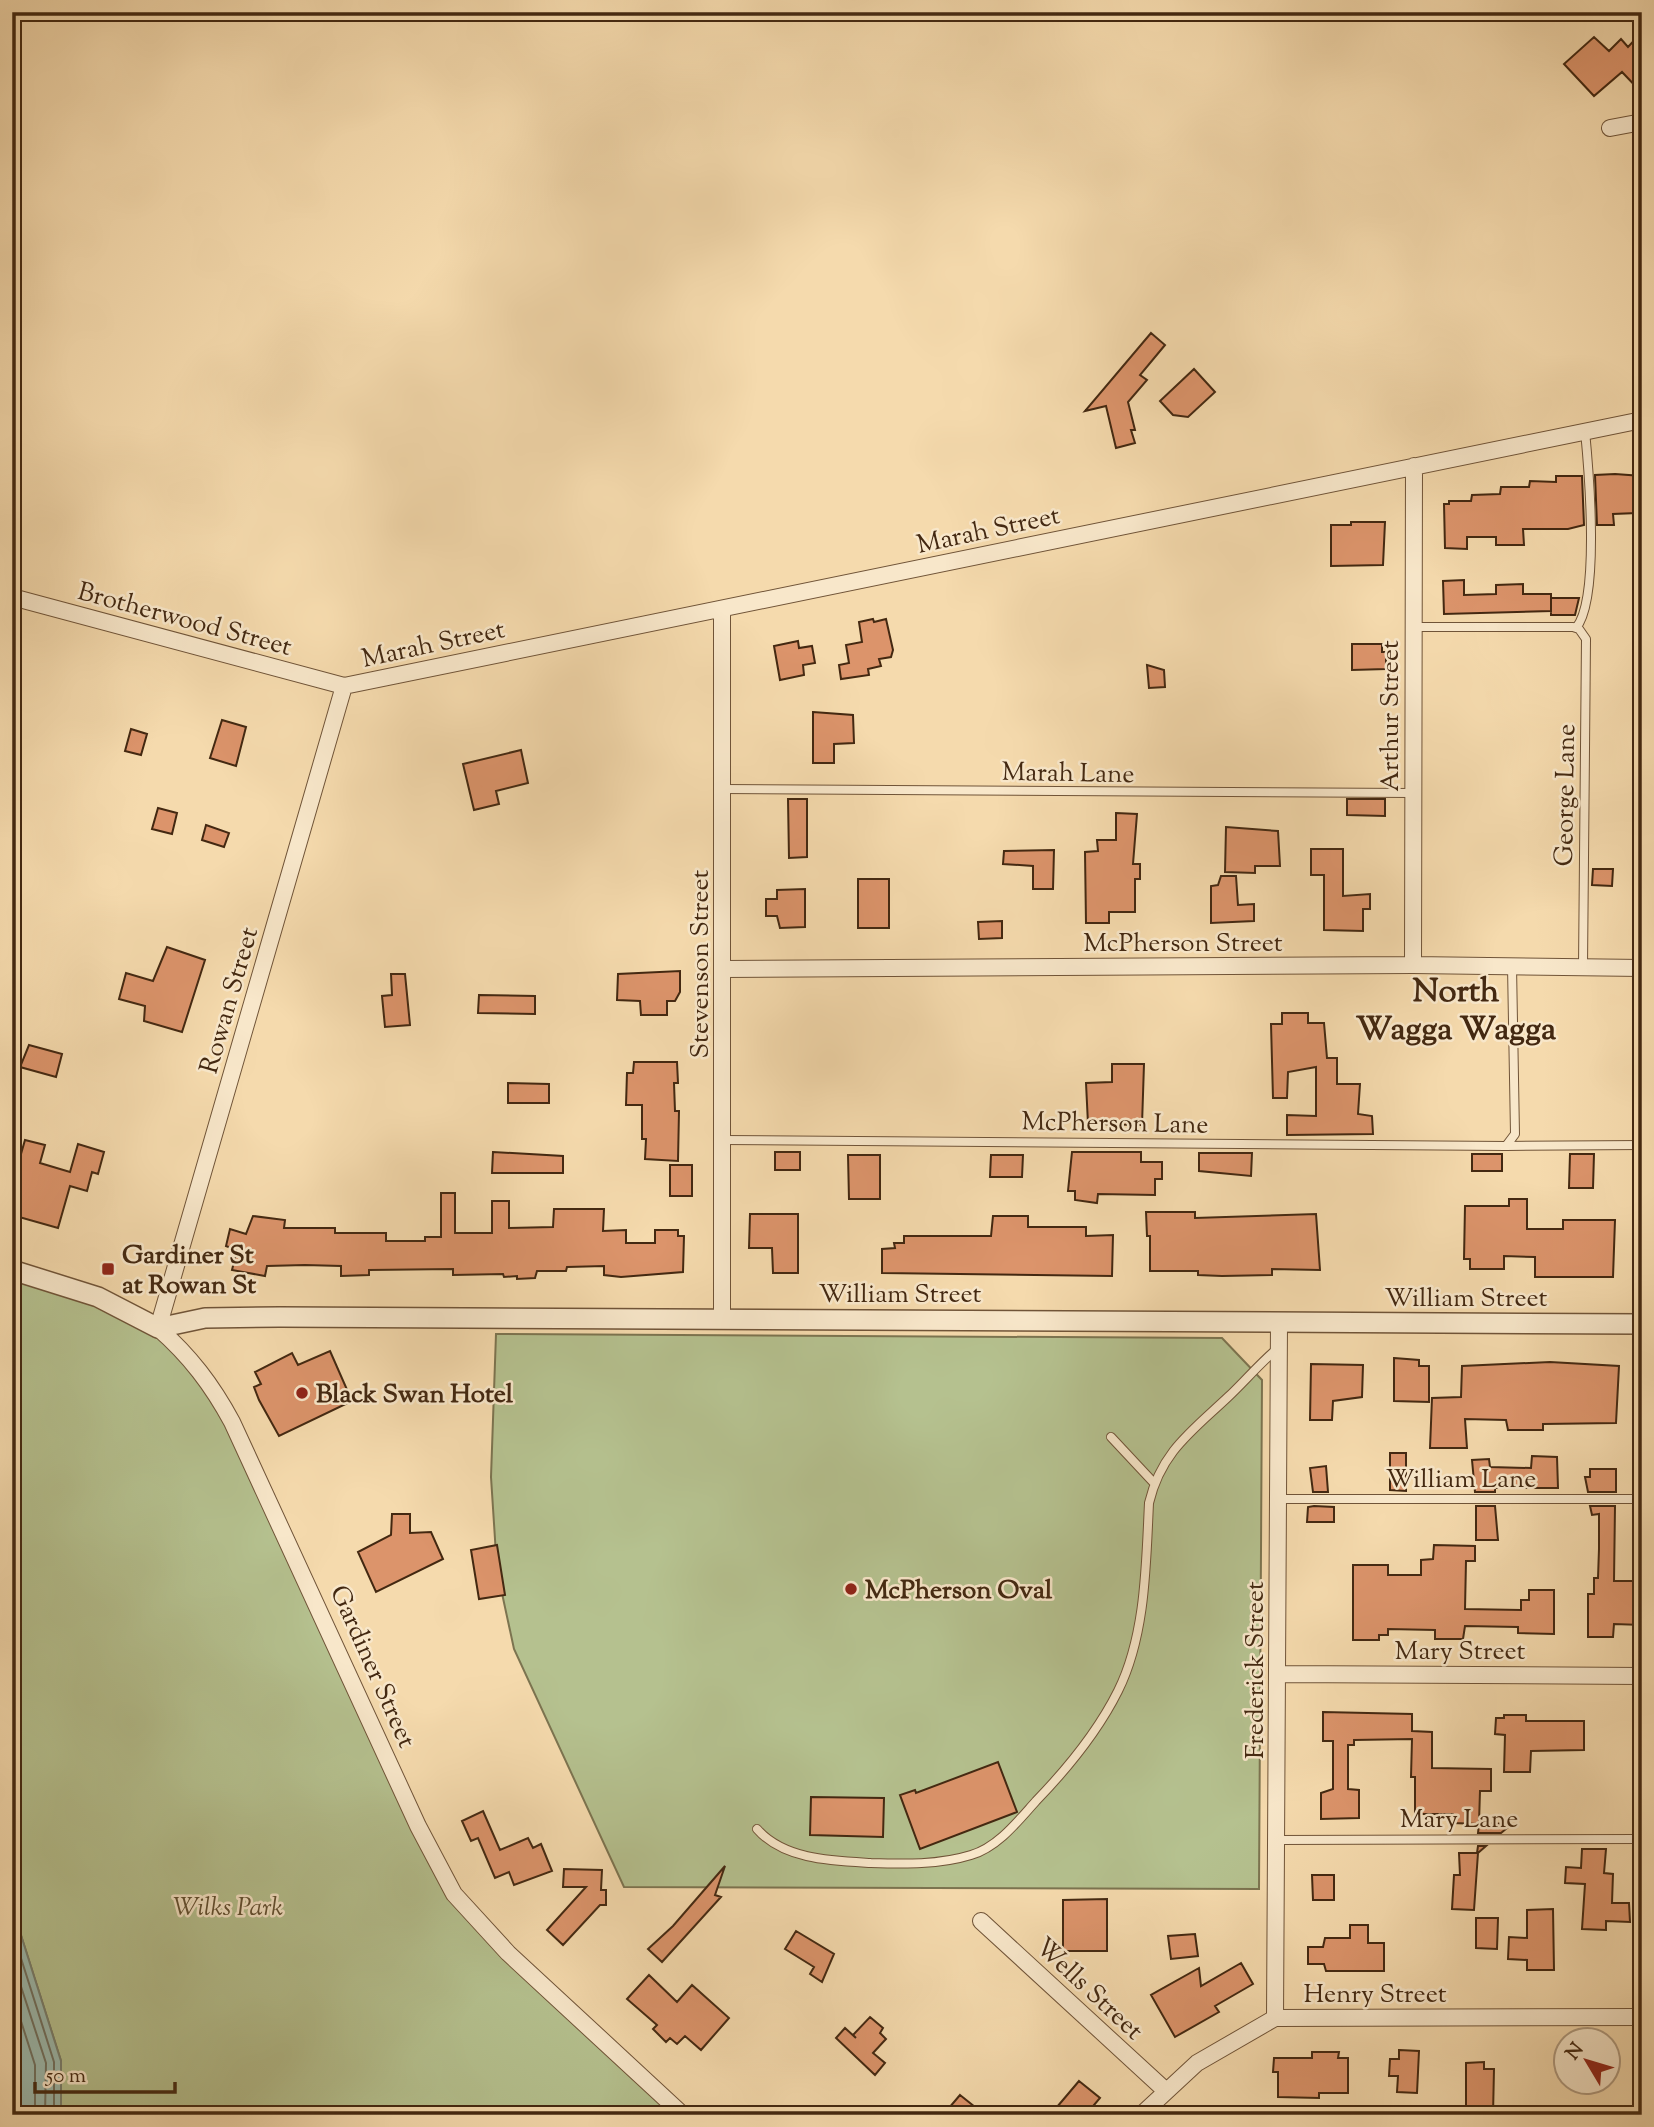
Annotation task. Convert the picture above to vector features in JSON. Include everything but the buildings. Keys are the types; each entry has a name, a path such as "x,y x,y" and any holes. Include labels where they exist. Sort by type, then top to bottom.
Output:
{"street":[{"path":"1610,128 1642,122"},
{"name":"Marah Street","path":"345,686 1642,420"},
{"name":"Arthur Street","path":"1413,965 1414,466"},
{"name":"Brotherwood Street","path":"12,597 345,686"},
{"name":"Stevenson Street","path":"722,609 722,1318"},
{"name":"Rowan Street","path":"158,1328 345,686"},
{"name":"McPherson Street","path":"724,969 1413,965 1642,968"},
{"name":"Gardiner Street","path":"12,1270 98,1297 158,1328 188,1354 214,1388 232,1422 418,1826 454,1894 508,1953 683,2115"},
{"name":"William Street","path":"158,1328 205,1318 268,1317 1642,1324"},
{"name":"Frederick Street","path":"1275,2018 1279,1324"},
{"name":"Mary Street","path":"1279,1674 1642,1676"},
{"name":"Wells Street","path":"981,1922 1166,2091"},
{"name":"Henry Street","path":"1141,2115 1197,2063 1275,2018 1642,2017"}],"lane":[{"path":"1413,626 1576,628 1583,618 1587,598 1591,491 1585,431"},
{"name":"George Lane","path":"1576,628 1587,639 1584,967"},
{"name":"Marah Lane","path":"723,789 1413,793"},
{"path":"1506,1146 1515,1133 1512,966"},
{"name":"McPherson Lane","path":"723,1140 1642,1145"},
{"path":"757,1829 792,1853 846,1862 898,1864 940,1862 974,1854 1007,1832 1073,1758 1119,1689 1137,1633 1154,1483 1178,1444 1280,1346"},
{"path":"1111,1437 1154,1483"},
{"name":"William Lane","path":"1280,1499 1642,1499"},
{"name":"Mary Lane","path":"1277,1840 1642,1839"}],"green space":[{"name":"Wilks Park","path":"12,1270 128,1310 214,1388 454,1894 683,2115 61,2115 61,2061 12,1907"},
{"name":"McPherson Oval","path":"496,1334 1222,1338 1262,1380 1259,1889 624,1887 514,1649 497,1570 491,1477"}],"water":[{"path":"12,1907 61,2061 61,2115 12,2115"}],"place":[{"name":"Gardiner St at Rowan St","path":"108,1269"},
{"name":"Black Swan Hotel","path":"302,1393"},
{"name":"McPherson Oval","path":"851,1589"}],"district":[{"name":"North Wagga Wagga","path":"1456,1008"}]}
